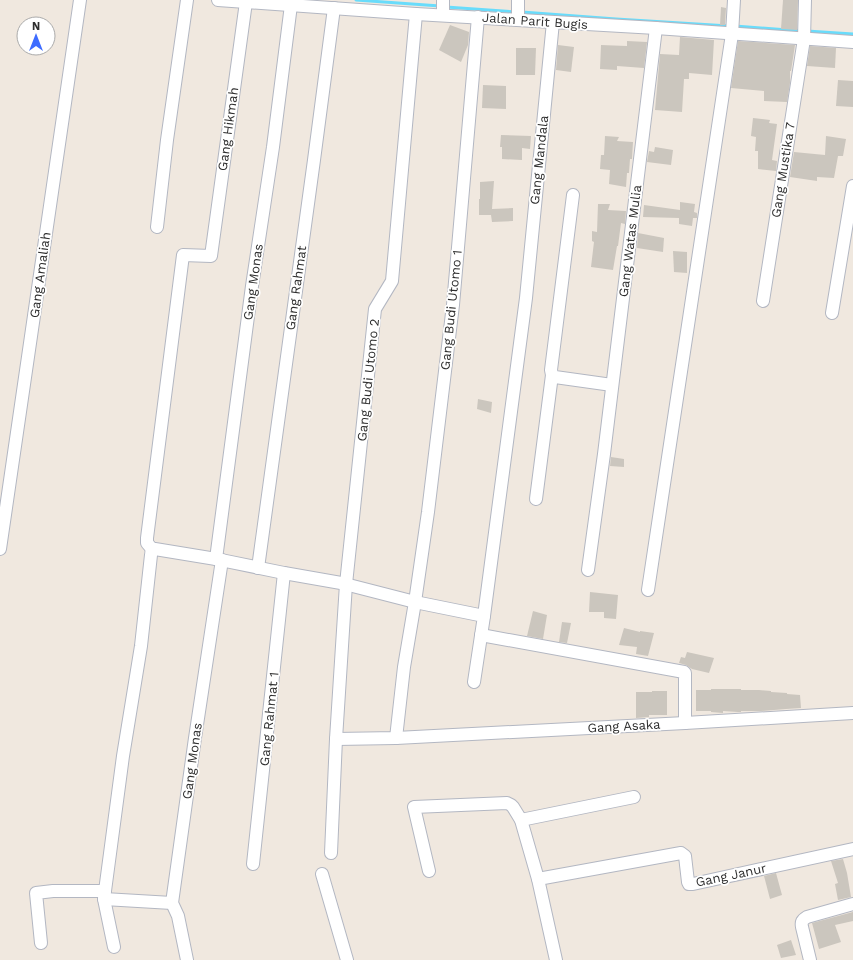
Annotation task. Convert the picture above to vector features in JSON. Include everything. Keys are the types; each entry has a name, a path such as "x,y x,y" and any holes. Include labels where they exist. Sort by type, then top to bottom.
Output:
{"street":[{"name":"Gang Amaliah","path":"0,549 80,0"},
{"path":"157,227 167,140 187,0"},
{"name":"Jalan Parit Bugis","path":"218,0 291,5 337,5 416,14 732,33 804,33 853,42"},
{"path":"443,0 443,15"},
{"path":"518,0 518,20"},
{"path":"648,590 732,33 734,0"},
{"name":"Gang Mustika 7","path":"763,301 804,33 805,0"},
{"name":"Gang Hikmah","path":"153,550 147,543 147,538 183,255 211,256 246,2"},
{"name":"Gang Monas","path":"188,960 178,916 172,903 219,560 252,286 273,147 291,5"},
{"name":"Gang Rahmat","path":"258,568 314,160 337,5"},
{"name":"Gang Budi Utomo 2","path":"331,853 336,739 346,584 375,309 392,281 416,14"},
{"name":"Gang Budi Utomo 1","path":"396,738 404,667 428,512 453,305 478,17"},
{"name":"Gang Mandala","path":"474,682 526,298 553,22"},
{"name":"Gang Watas Mulia","path":"588,570 604,454 656,28"},
{"path":"832,313 853,186"},
{"path":"536,499 573,195"},
{"path":"552,375 612,385"},
{"path":"114,947 105,895 123,756 141,646 151,555 153,550 175,552 346,584 415,602 484,616"},
{"name":"Gang Rahmat 1","path":"253,864 284,573"},
{"path":"481,635 684,672 686,673 685,723"},
{"name":"Gang Asaka","path":"336,739 396,738 853,713"},
{"path":"521,820 634,797"},
{"path":"429,871 414,807 507,803 511,805 521,820 538,879 556,960"},
{"name":"Gang Janur","path":"538,879 681,853 685,856 688,882 689,884 693,884 853,848"},
{"path":"322,874 347,960"},
{"path":"41,943 36,893 53,891 105,895 172,903"},
{"path":"810,960 802,928 801,922 803,919 853,904"}],"building":[{"path":"783,0 798,0 797,30 781,29"},
{"path":"721,7 726,8 725,25 720,25"},
{"path":"450,25 469,32 468,45 461,62 439,50"},
{"path":"680,37 714,40 712,75 689,73 689,79 684,79 682,112 655,110 660,54 679,55"},
{"path":"627,41 647,42 644,68 617,66 617,70 600,69 601,45 627,46"},
{"path":"738,41 795,45 790,71 787,102 764,101 764,91 731,88"},
{"path":"558,45 574,47 571,72 556,70"},
{"path":"810,46 836,48 835,68 807,66"},
{"path":"516,48 536,48 535,75 516,75"},
{"path":"838,80 853,81 853,107 836,106"},
{"path":"483,85 506,86 506,109 482,108"},
{"path":"753,118 770,120 769,123 777,124 772,160 777,161 776,171 758,169 758,151 755,151 756,137 751,136"},
{"path":"501,135 531,136 530,149 522,148 522,160 502,159 502,147 500,147"},
{"path":"605,136 619,137 617,141 633,142 632,159 630,159 629,173 627,173 626,187 609,184 610,170 600,169 601,155 604,155"},
{"path":"826,136 846,139 843,156 838,156 834,178 817,177 817,181 790,177 794,152 825,155"},
{"path":"655,147 673,150 671,165 647,162 649,151 654,152"},
{"path":"494,181 492,209 513,208 513,221 492,222 491,215 479,215 480,182"},
{"path":"680,202 695,204 694,212 697,213 697,218 693,218 692,226 679,224 679,218 643,217 644,205 680,210"},
{"path":"598,204 610,204 608,210 626,211 625,224 621,223 613,270 591,267 594,242 592,241 592,231 597,232"},
{"path":"638,233 664,238 663,252 637,248"},
{"path":"673,251 687,252 687,273 674,272"},
{"path":"478,399 492,402 491,413 477,409"},
{"path":"611,457 624,459 624,467 610,466"},
{"path":"590,592 618,595 616,619 604,618 604,612 589,612"},
{"path":"533,611 547,615 543,639 527,636"},
{"path":"562,622 571,623 567,643 559,642"},
{"path":"624,628 640,632 654,633 648,656 636,654 637,647 619,645"},
{"path":"687,652 714,658 709,673 692,669 679,663 681,657 685,658"},
{"path":"696,690 759,690 800,695 801,708 741,712 723,711 723,713 696,711"},
{"path":"667,691 667,715 649,715 649,717 636,718 636,692"},
{"path":"843,859 851,897 838,900 835,884 838,883 831,861"},
{"path":"776,873 782,895 770,899 764,876"},
{"path":"853,912 853,921 835,925 841,942 819,949 812,923"},
{"path":"791,940 796,955 781,958 777,945"}],"waterway":[{"path":"356,0 440,6"},
{"path":"446,7 516,12"},
{"path":"522,12 729,26"},
{"path":"735,26 801,31"},
{"path":"807,31 853,34"}]}
